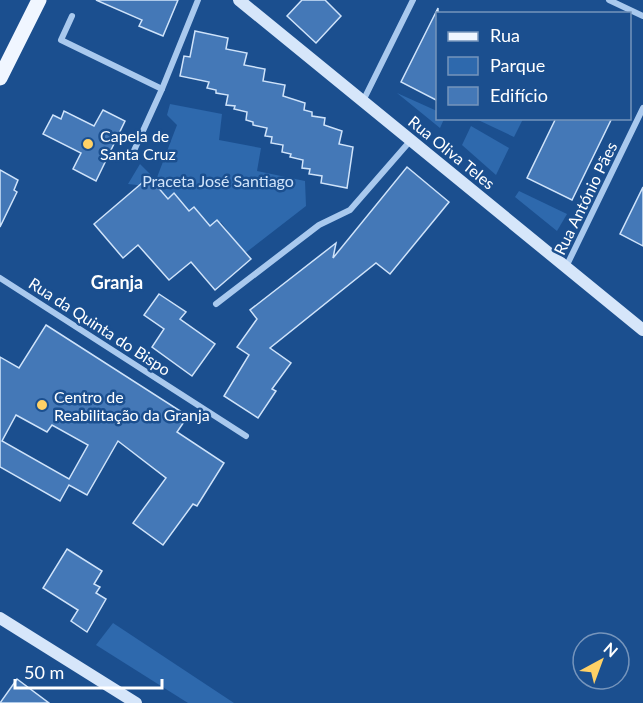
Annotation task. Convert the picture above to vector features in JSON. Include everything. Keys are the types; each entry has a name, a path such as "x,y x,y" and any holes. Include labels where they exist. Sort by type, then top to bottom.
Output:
{"main road":[{"path":"0,78 39,0"},
{"name":"Rua Oliva Teles","path":"239,0 643,330"},
{"path":"0,618 136,703"}],"street":[{"path":"132,155 198,0"},
{"path":"363,101 413,0"},
{"path":"609,0 643,16"},
{"path":"72,16 61,40 162,89"},
{"name":"Rua António Pães","path":"566,267 643,108"},
{"path":"216,304 319,225 350,210 411,140"},
{"name":"Rua da Quinta do Bispo","path":"0,278 246,436"}],"green space":[{"path":"397,93 436,111 436,120 444,120 440,128"},
{"name":"Praceta José Santiago","path":"170,104 222,114 219,140 261,148 257,171 305,181 306,206 244,254 221,222 208,232 146,186 128,184 140,164 156,180 177,125 167,115"},
{"path":"478,120 522,120 514,137"},
{"path":"471,126 509,148 496,175 462,145"},
{"path":"519,191 567,214 557,231 515,197"},
{"path":"113,623 234,703 188,703 96,645"}],"building":[{"path":"96,0 178,0 163,36 139,26 142,20"},
{"path":"302,0 325,0 341,16 316,43 287,16"},
{"path":"436,12 436,100 401,82"},
{"path":"195,31 228,38 226,49 247,53 244,65 265,69 263,81 285,85 283,96 305,103 304,110 312,112 312,116 325,118 324,125 342,131 339,144 353,147 347,188 321,183 322,176 309,174 310,169 302,168 303,160 290,157 291,154 282,152 283,145 271,143 272,137 265,136 267,128 253,125 253,122 246,120 247,112 234,109 235,106 226,105 228,95 216,93 216,90 207,88 209,82 180,76 184,56 190,57"},
{"name":"Capela de Santa Cruz","path":"103,110 125,121 96,181 73,169 81,153 43,134 53,115 61,119 64,111 94,126"},
{"path":"555,120 611,120 572,200 527,178"},
{"path":"407,167 449,202 390,274 376,263 270,348 291,363 272,389 276,391 258,418 224,396 249,355 237,347 257,319 250,310 336,243 333,258"},
{"path":"0,170 18,180 14,190 17,192 0,227"},
{"path":"149,177 168,199 174,193 189,211 194,207 210,226 217,220 251,259 215,290 191,262 169,280 138,245 123,258 94,224"},
{"path":"643,187 643,246 620,234"},
{"path":"159,294 186,312 180,319 215,344 192,376 152,347 164,329 144,315"},
{"path":"46,325 188,416 177,432 224,463 197,506 193,504 163,545 133,523 166,478 118,441 87,495 69,485 60,501 0,467 0,357 19,368","holes":["16,415 47,432 52,425 88,445 69,479 2,441"]},
{"path":"67,549 102,571 94,584 100,587 96,593 106,599 87,632 71,621 78,610 43,588"},
{"path":"17,679 49,703 0,703"}],"place":[{"name":"Capela de Santa Cruz","path":"88,144"},
{"name":"Centro de Reabilitação da Granja","path":"42,405"}],"district":[{"name":"Granja","path":"117,282"}]}
